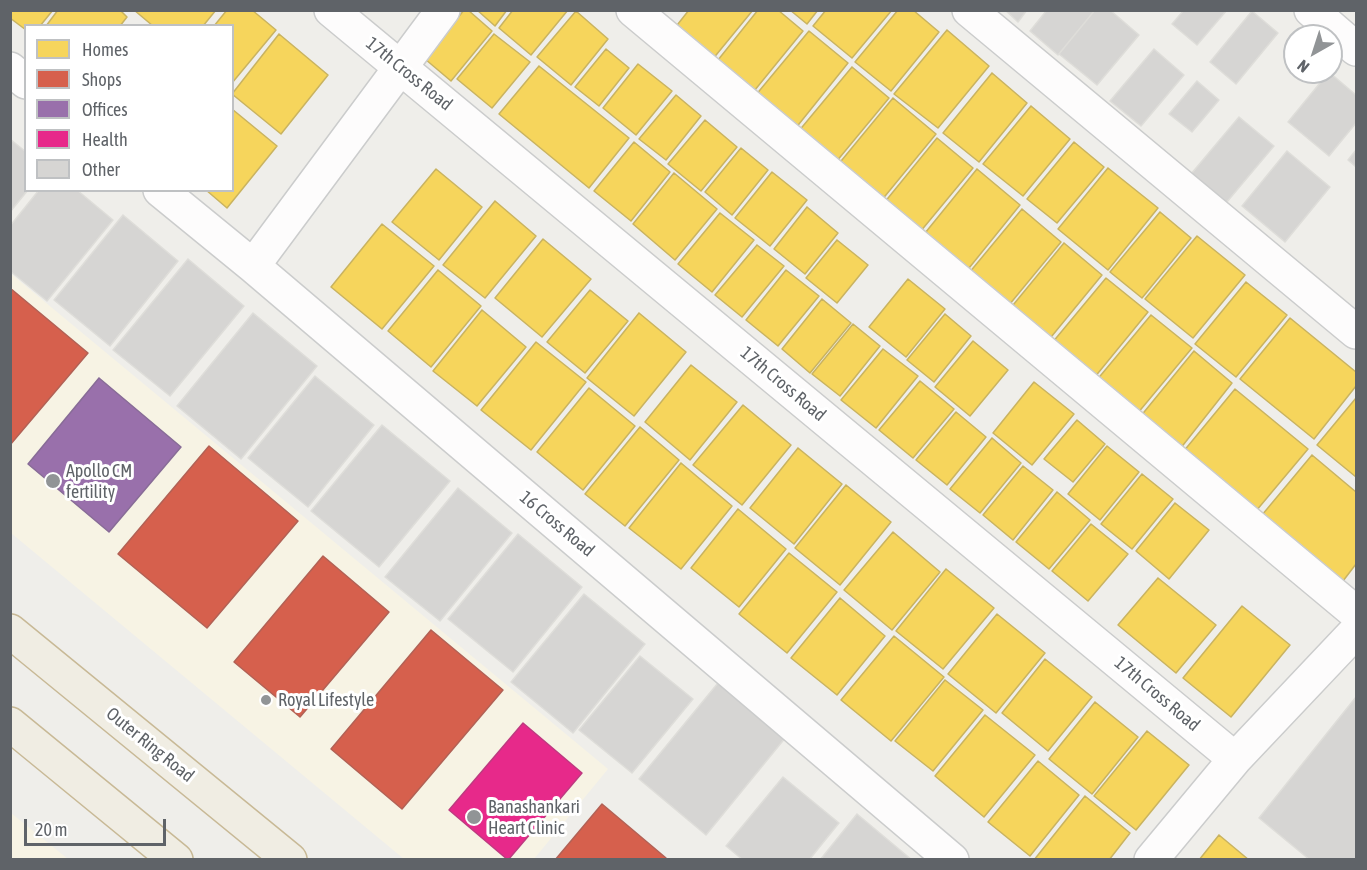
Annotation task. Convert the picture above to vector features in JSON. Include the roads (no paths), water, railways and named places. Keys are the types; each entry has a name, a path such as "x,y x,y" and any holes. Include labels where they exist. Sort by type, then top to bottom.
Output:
{"highway":[{"name":"Outer Ring Road","path":"10,631 290,860"},
{"path":"10,724 176,860"}],"street":[{"name":"17th Cross Road","path":"331,10 1234,759"},
{"path":"253,266 403,68 443,10"},
{"path":"969,10 1356,332"},
{"path":"1311,10 1356,49"},
{"path":"649,15 1356,613"},
{"path":"10,69 24,80"},
{"name":"16 Cross Road","path":"162,192 253,266 952,860"},
{"path":"1151,860 1234,759 1356,631"}],"place":[{"name":"Apollo CM fertility","path":"53,481"},
{"name":"Royal Lifestyle","path":"266,700"},
{"name":"Banashankari Heart Clinic","path":"474,817"}]}
